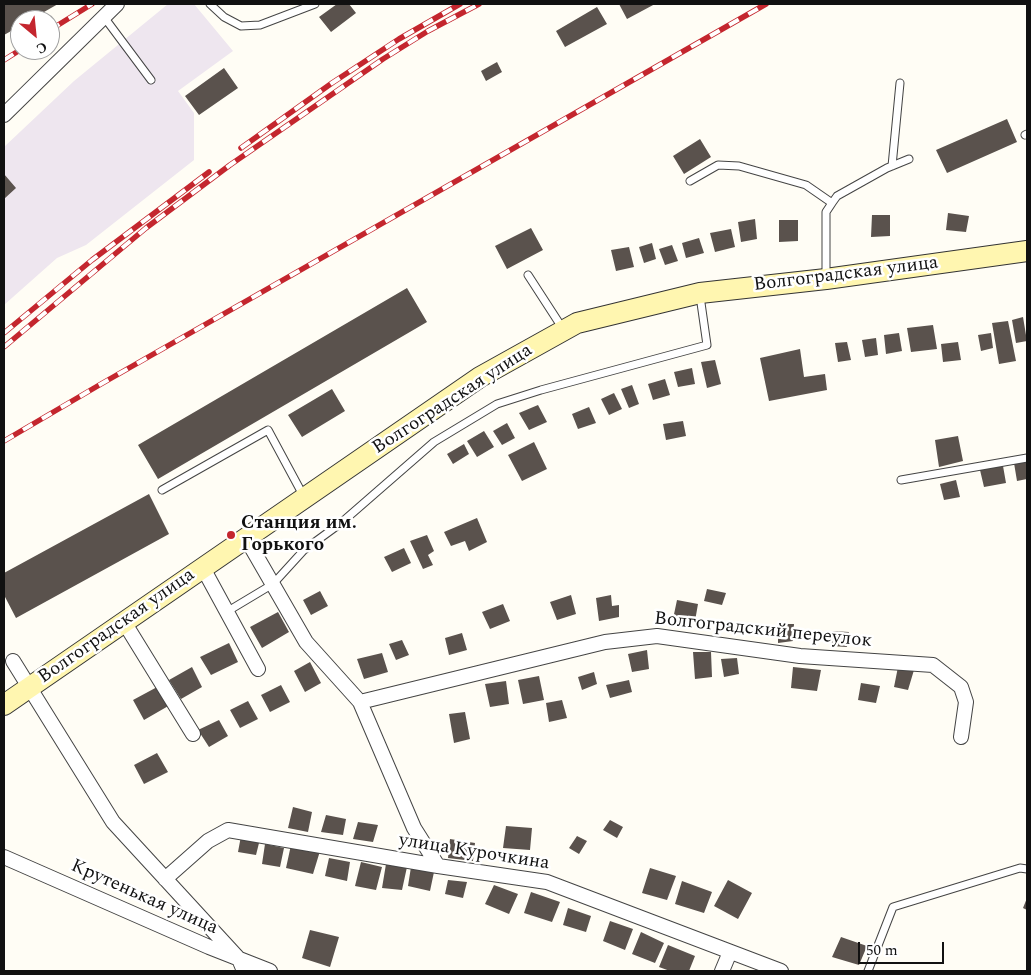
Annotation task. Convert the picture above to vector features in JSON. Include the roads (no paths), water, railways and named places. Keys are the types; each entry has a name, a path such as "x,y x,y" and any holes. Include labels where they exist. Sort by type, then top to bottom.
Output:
{"main road":[{"name":"Волгоградская улица","path":"4,705 480,377 577,323 700,293 826,279 1027,251"}],"street":[{"path":"4,115 117,4"},
{"path":"246,538 306,642 360,702 414,828 438,866"},
{"path":"203,568 258,669"},
{"path":"124,622 193,734"},
{"name":"Волгоградский переулок","path":"360,702 606,642 657,636 800,656 933,665 961,687 966,702 961,737"},
{"path":"12,661 113,822 241,965"},
{"name":"улица Курочкина","path":"166,879 208,841 228,830 438,866 547,882 781,971"},
{"name":"Крутенькая улица","path":"4,857 241,965 270,971"},
{"path":"722,971 730,952"}],"lane":[{"path":"210,4 224,17 241,26 260,25 315,4"},
{"path":"104,17 151,80"},
{"path":"892,166 900,83"},
{"path":"826,279 826,212 832,203 837,196 892,166 909,159"},
{"path":"690,182 718,165 740,166 806,185 832,203"},
{"path":"528,275 564,330"},
{"path":"228,611 273,584 304,550 341,523 434,442 498,404 541,390 707,345 700,293"},
{"path":"162,490 268,430 305,498"},
{"path":"901,480 1027,458"},
{"path":"868,971 893,906 1020,868 1027,869"}],"railway":[{"path":"60,24 92,4"},
{"path":"241,148 332,83 399,39 460,4"},
{"path":"4,347 146,228 230,165 383,59 428,31 479,4"},
{"path":"4,441 766,4"},
{"path":"4,60 10,56"},
{"path":"4,333 92,260 209,172"}],"place":[{"name":"Станция им. Горького","path":"231,535"}]}
